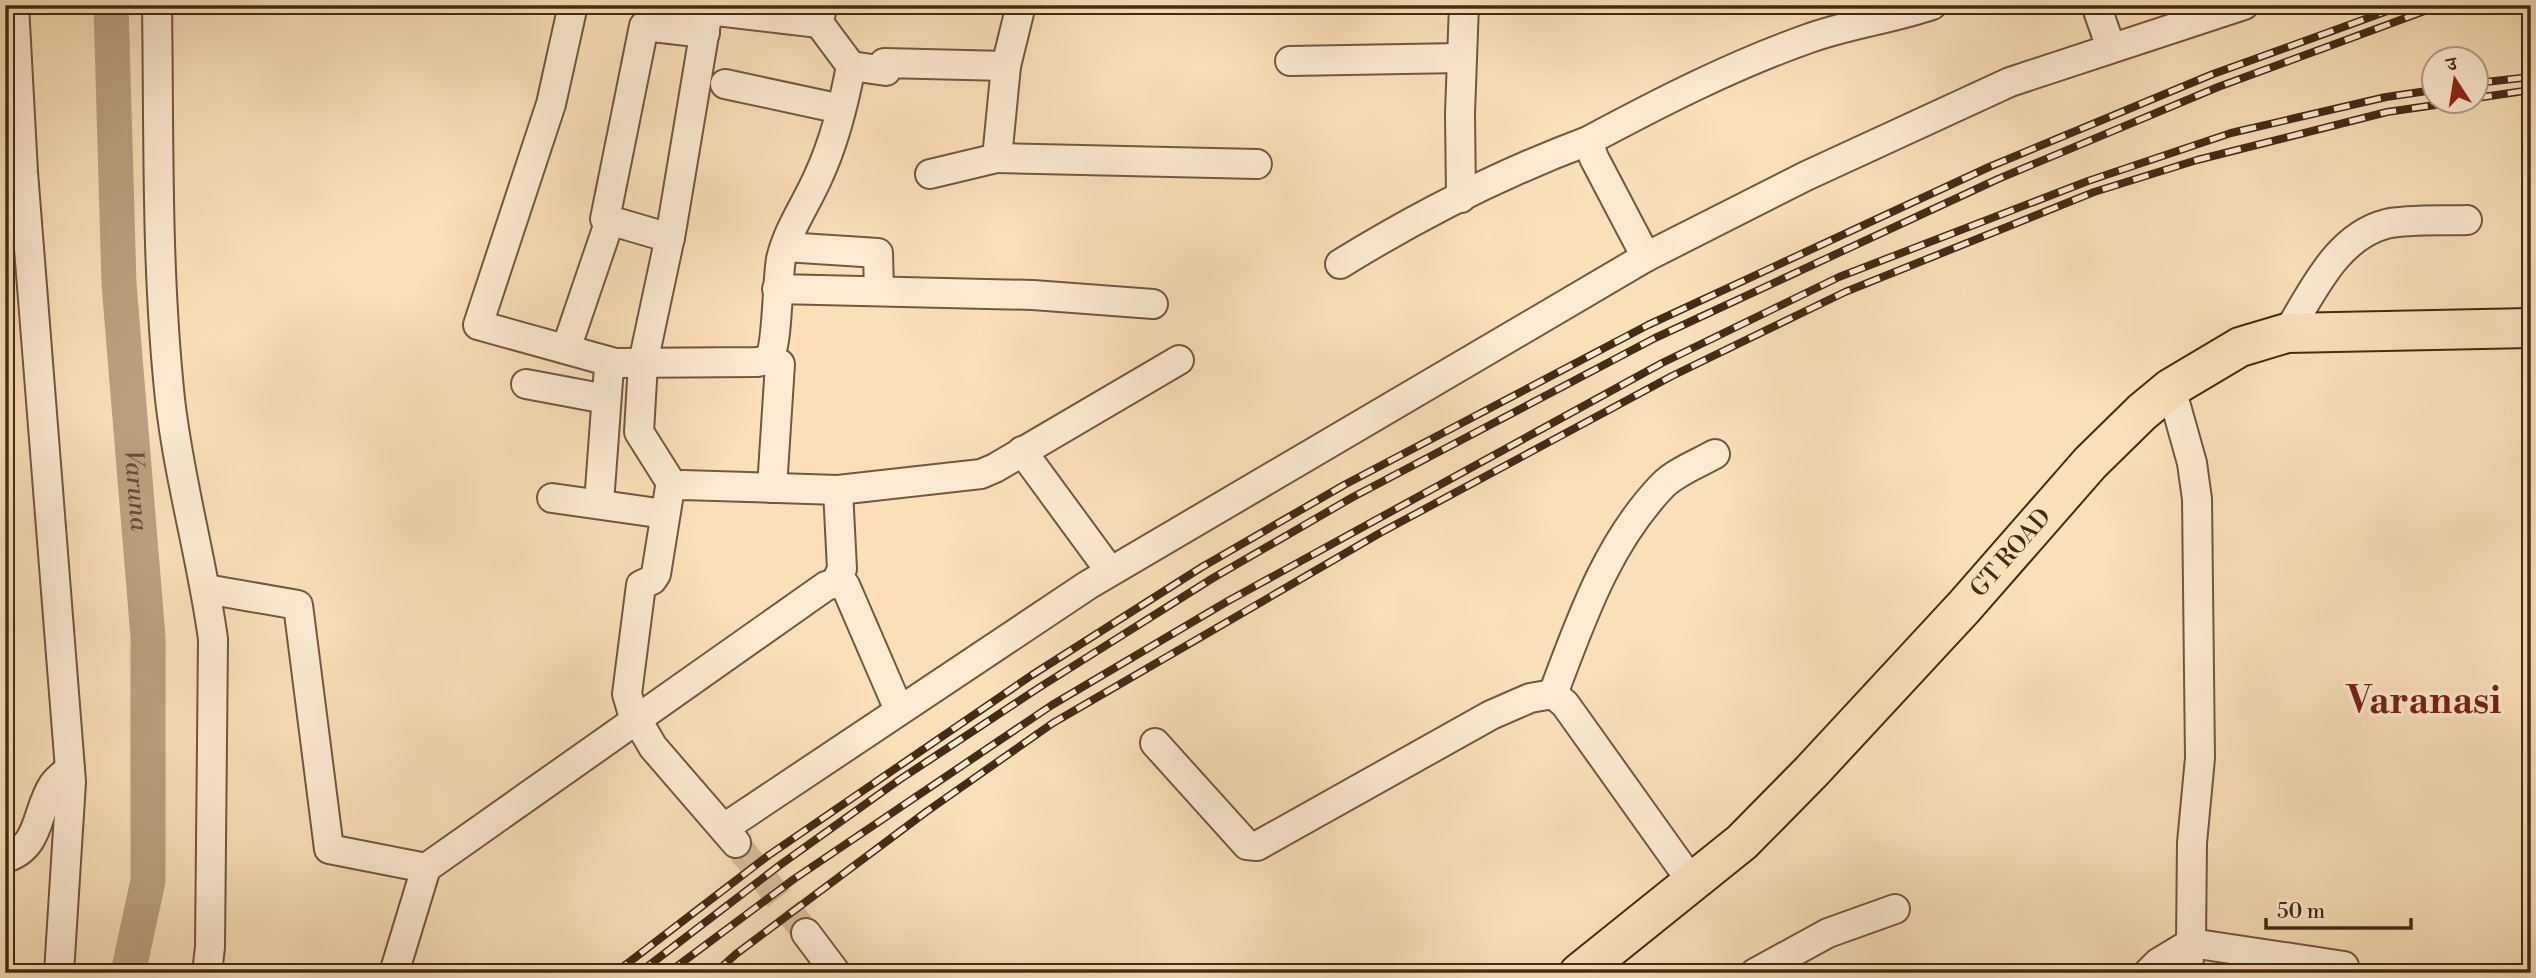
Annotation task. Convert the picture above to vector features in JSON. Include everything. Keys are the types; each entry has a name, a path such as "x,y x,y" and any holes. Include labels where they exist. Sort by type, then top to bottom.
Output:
{"highway":[{"name":"GT ROAD","path":"1579,973 1692,882 1750,851 1776,845 1846,773 1971,614 2127,453 2174,398 2241,348 2287,333 2531,328"},
{"name":"GT ROAD","path":"2174,398 2271,358 2316,353 2531,348"},
{"name":"GT ROAD","path":"1619,973 1708,904 1750,851"}],"street":[{"path":"14,5 23,172 70,769 59,973"},
{"path":"157,5 162,298 169,394 175,441 206,589 213,639 210,947 207,973"},
{"path":"573,5 551,104 478,325 615,363 768,360 780,364 772,488"},
{"path":"997,158 1006,66 1021,5"},
{"path":"1461,198 1461,58 1464,5"},
{"path":"1340,264 1398,228 1555,153 1588,141 1692,86 1808,39 1932,5"},
{"path":"2096,5 2111,48"},
{"path":"1179,360 981,474 838,490 673,486 669,490 656,573 652,580 641,585 627,694 635,719 653,747 730,835 899,710 1110,572 1646,257 1806,176 2010,82 2244,5"},
{"path":"670,238 605,219 644,26 697,17 821,14 850,66 841,109 825,162 785,247 777,289 773,352 768,360"},
{"path":"673,486 639,432 643,363 670,238 697,17"},
{"path":"1290,61 1461,58"},
{"path":"850,66 886,71 884,62 1006,66"},
{"path":"725,85 841,109"},
{"path":"1588,141 1594,158 1646,257"},
{"path":"930,174 997,158 1257,164"},
{"path":"566,349 610,220"},
{"path":"2287,333 2339,252 2363,233 2388,224 2467,220"},
{"path":"785,247 878,253 879,291"},
{"path":"777,289 1033,295 1153,304"},
{"path":"599,503 609,367 615,363"},
{"path":"526,384 606,399"},
{"path":"2174,398 2192,463 2197,499 2200,758 2192,843 2191,943 2187,973"},
{"path":"1022,451 1110,572"},
{"path":"1553,694 1590,596 1615,548 1665,483 1715,454"},
{"path":"836,582 842,569 838,490"},
{"path":"552,498 665,514"},
{"path":"394,973 426,868 826,586 836,582 845,585 899,710"},
{"path":"206,589 298,605 329,849 426,868"},
{"path":"1155,743 1247,845 1257,846 1491,715 1530,698 1553,694 1565,704 1692,882"},
{"path":"5,858 25,848 40,822 52,785 70,769"},
{"path":"1755,973 1828,933 1895,909"},
{"path":"806,933 836,973"},
{"path":"2148,973 2158,963 2191,943 2344,967"}],"waterway":[{"name":"Varuna","path":"111,5 119,284 148,637 148,881 128,973"}],"tunnel":[{"path":"736,843 806,933"}],"railway":[{"path":"615,973 769,855 1032,675 1202,567 1344,485 1648,325 1989,167 2213,74 2404,5"},
{"path":"639,973 780,865 899,780 1213,578 1353,497 1655,338 1998,179 2218,87 2441,5"},
{"path":"2490,81 2531,77"},
{"path":"2490,96 2531,90"},
{"path":"668,973 794,879 1052,705 1228,601 1662,363 1839,277 2088,181 2231,133 2386,97 2420,92"},
{"path":"715,973 736,954 926,812 1053,723 1380,533 1672,376 1845,292 2094,192 2197,160 2387,112 2420,107"}],"district":[{"name":"Varanasi","path":"2424,701"}]}
